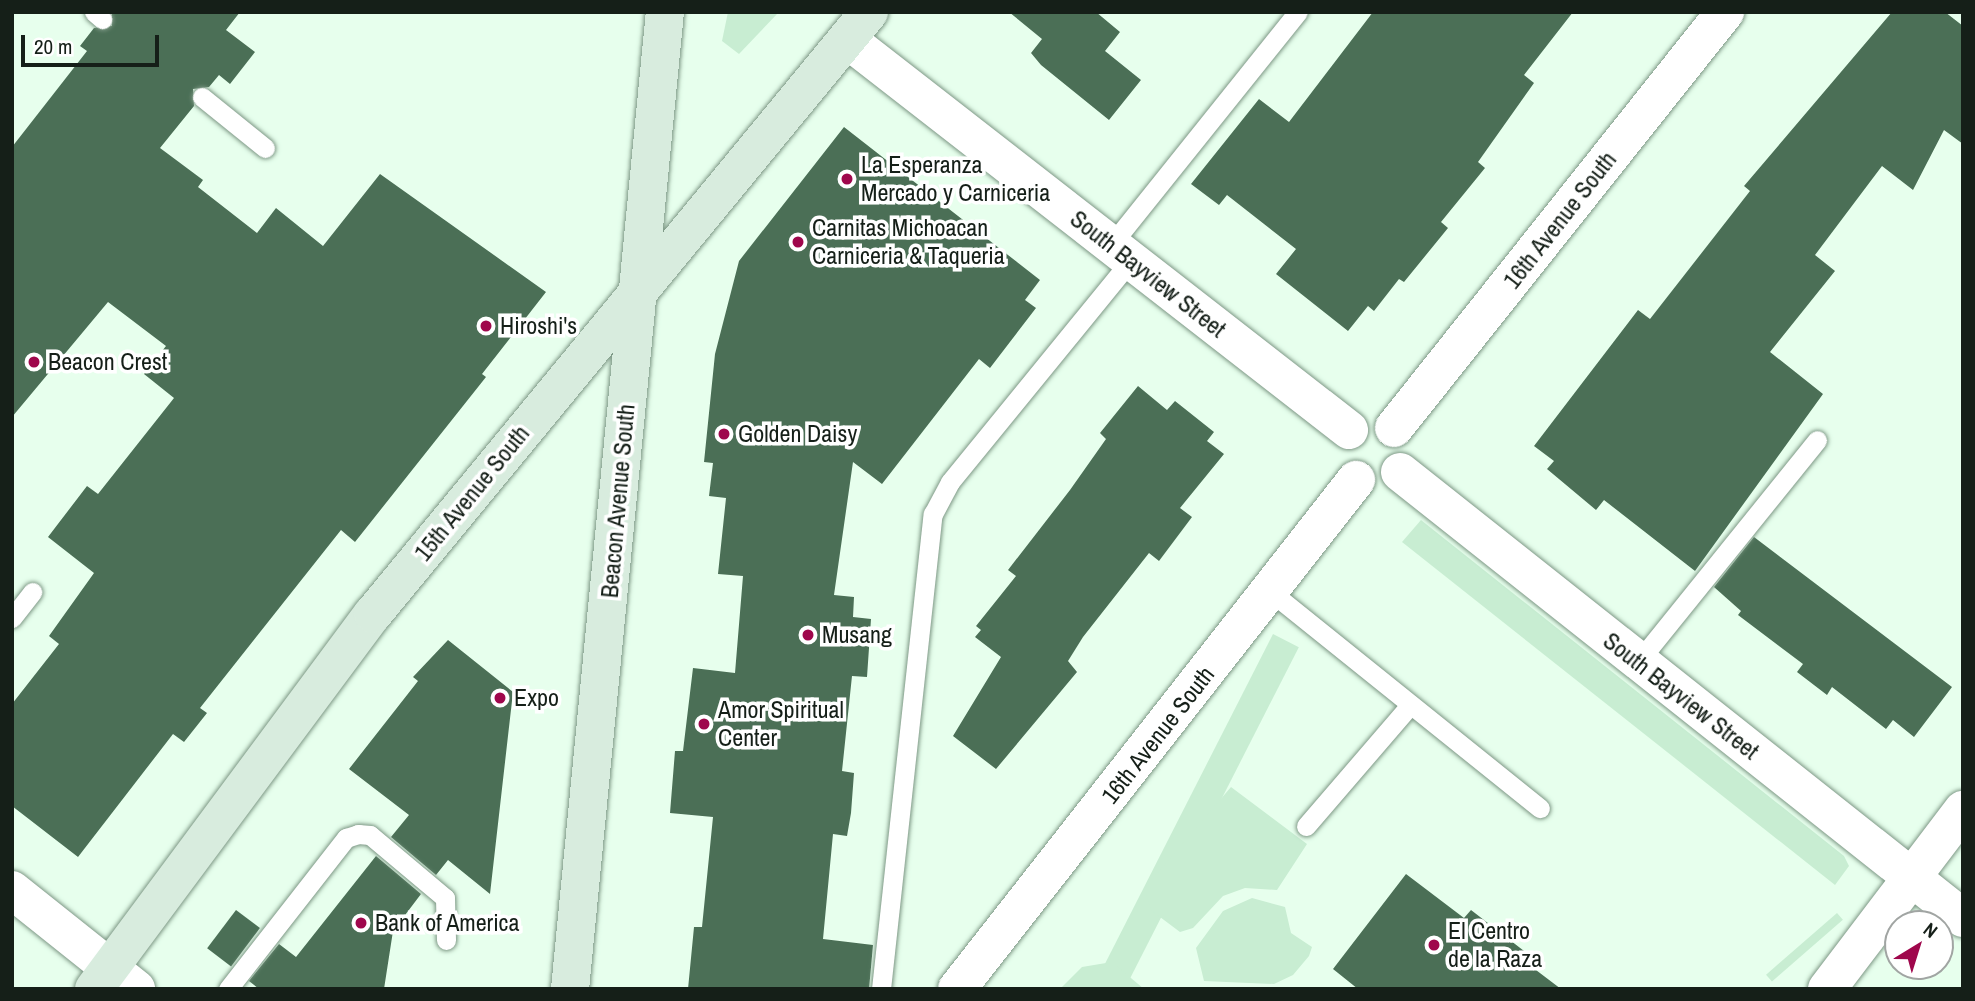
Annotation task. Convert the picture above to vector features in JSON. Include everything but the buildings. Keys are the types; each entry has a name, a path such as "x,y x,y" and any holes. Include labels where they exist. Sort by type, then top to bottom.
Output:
{"main road":[{"name":"Beacon Avenue South","path":"570,989 665,12"},
{"name":"15th Avenue South","path":"113,981 373,614 638,288 858,26"}],"street":[{"name":"16th Avenue South","path":"1394,428 1725,12"},
{"name":"South Bayview Street","path":"858,26 1121,253 1349,430"},
{"path":"1368,420 1394,428 1406,448 1400,472 1378,485 1356,480 1341,451 1349,430 1368,420"},
{"name":"South Bayview Street","path":"1400,472 1963,918"},
{"name":"16th Avenue South","path":"957,989 1271,592 1356,480"},
{"path":"1827,989 1910,876 1963,810"},
{"path":"12,890 113,981"}],"lane":[{"path":"881,989 933,514 950,482 1298,12"},
{"path":"202,97 265,148"},
{"path":"1638,662 1817,440"},
{"path":"12,618 32,592"},
{"path":"1271,592 1540,807"},
{"path":"1307,826 1410,705"},
{"path":"228,989 346,838 358,834 370,835 445,898 446,940"}],"green space":[{"path":"728,12 779,12 739,54 722,41"},
{"path":"1421,520 1844,856 1849,866 1835,885 1402,542"},
{"path":"1273,634 1299,647 1125,989 1092,989"},
{"path":"1231,787 1307,844 1277,890 1245,888 1223,896 1193,928 1180,932 1152,911 1146,893 1154,877"},
{"path":"1252,898 1285,907 1291,933 1312,947 1309,956 1293,975 1274,984 1204,981 1196,948 1223,911"},
{"path":"1837,913 1843,920 1772,981 1766,975"},
{"path":"1112,962 1144,989 1060,989 1082,967"}],"place":[{"name":"La Esperanza Mercado y Carniceria","path":"847,179"},
{"name":"Carnitas Michoacan Carniceria & Taqueria","path":"798,242"},
{"name":"Hiroshi's","path":"486,326"},
{"name":"Beacon Crest","path":"34,362"},
{"name":"Golden Daisy","path":"724,434"},
{"name":"Musang","path":"808,635"},
{"name":"Expo","path":"500,698"},
{"name":"Amor Spiritual Center","path":"704,724"},
{"name":"Bank of America","path":"361,923"},
{"name":"El Centro de la Raza","path":"1434,945"}]}
